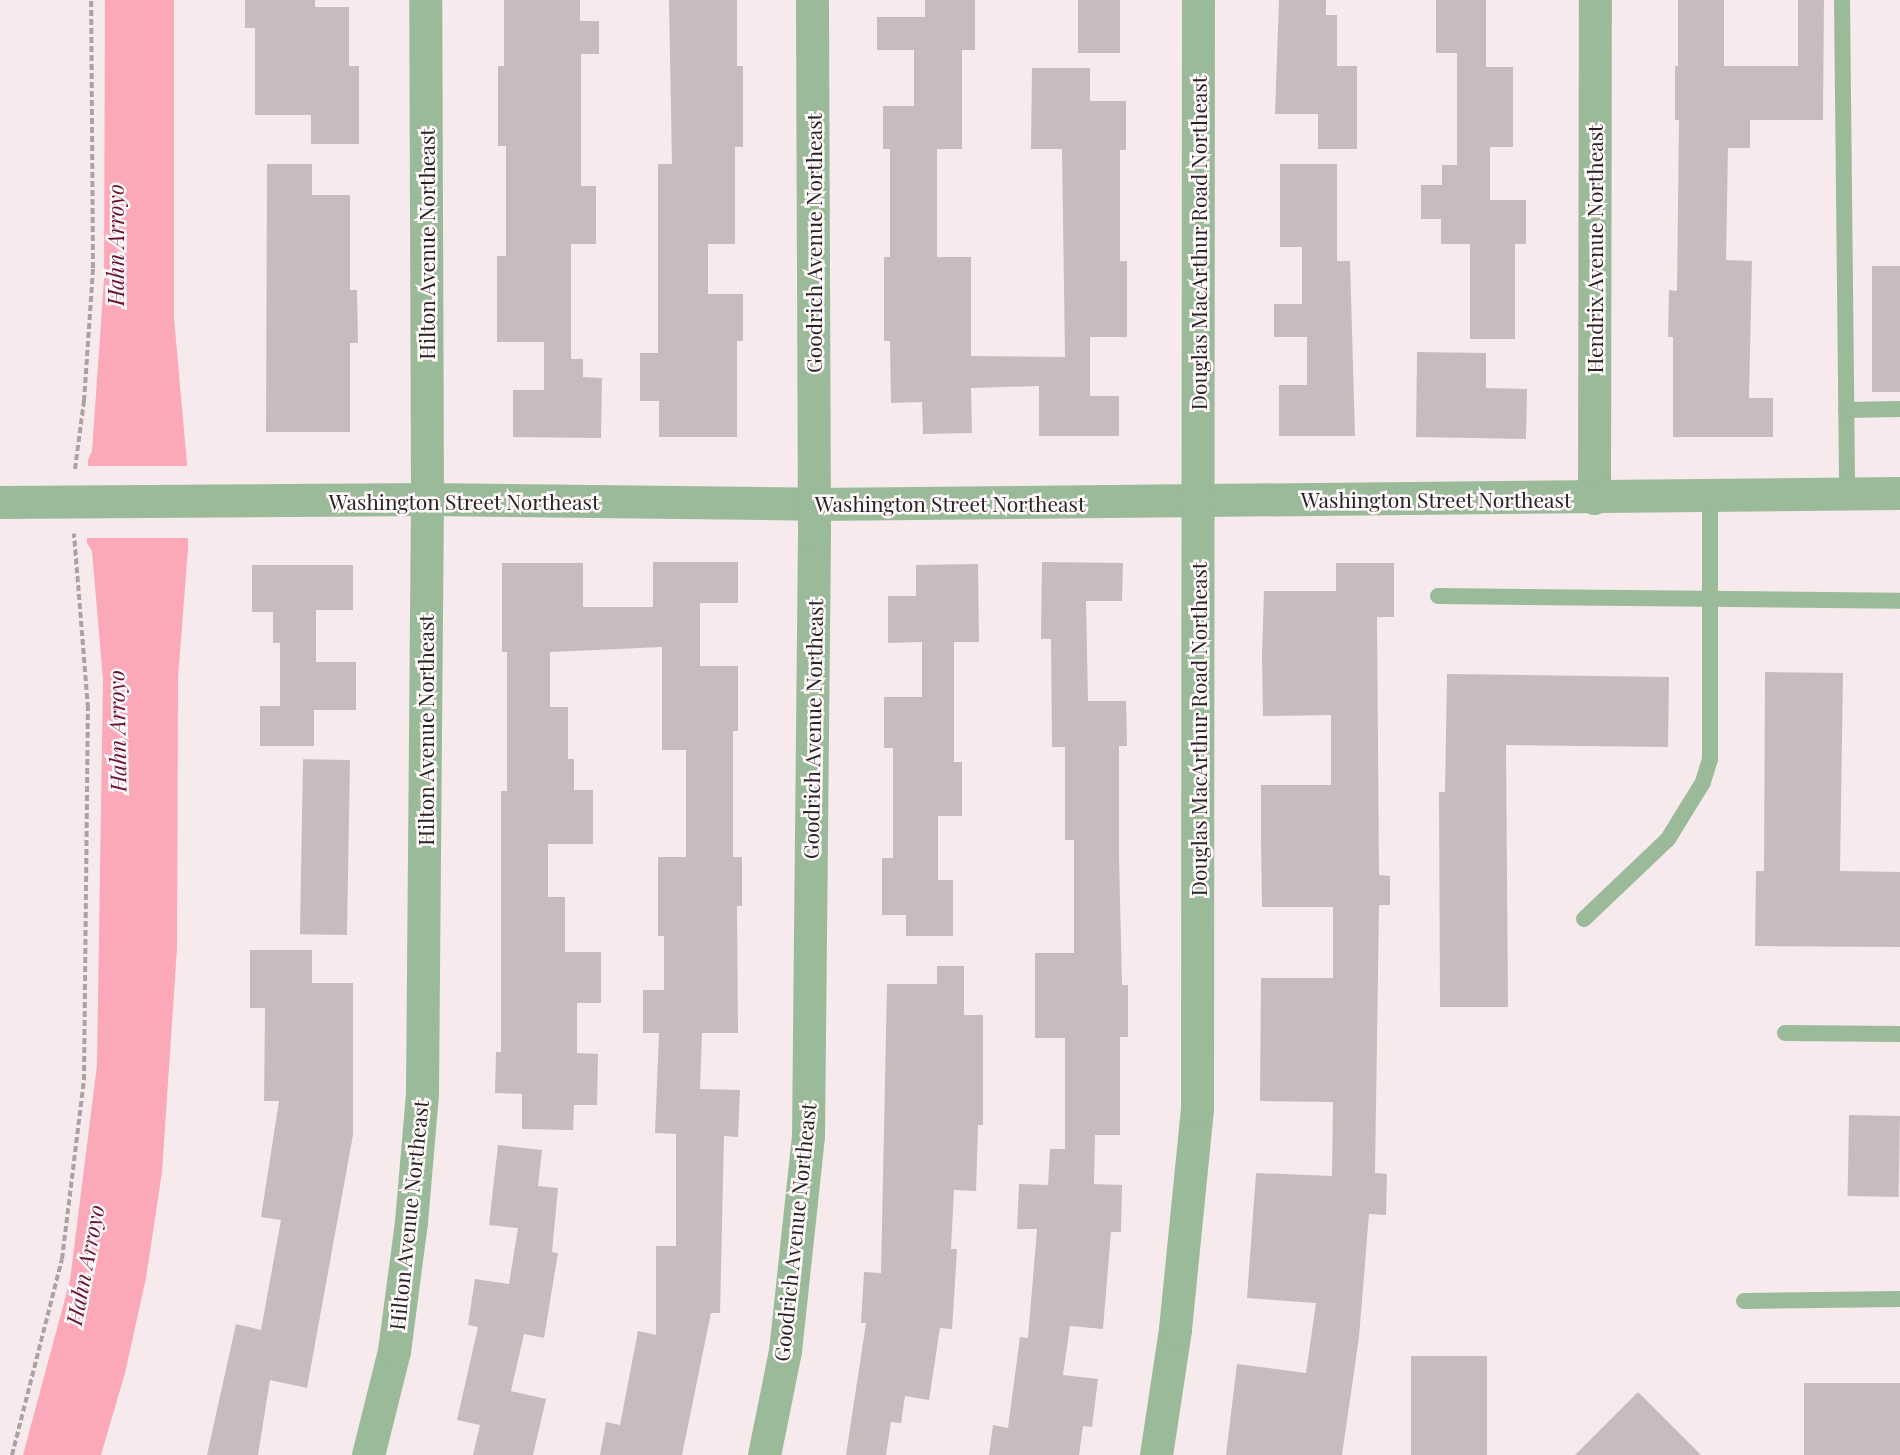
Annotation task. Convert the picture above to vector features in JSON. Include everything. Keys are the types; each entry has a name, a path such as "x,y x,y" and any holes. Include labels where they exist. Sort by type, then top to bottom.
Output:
{"street":[{"name":"Hilton Avenue Northeast","path":"368,1455 393,1351 411,1222 422,1093 427,499 425,0"},
{"name":"Goodrich Avenue Northeast","path":"764,1455 785,1351 808,1136 814,504 812,0"},
{"name":"Douglas MacArthur Road Northeast","path":"1156,1455 1175,1329 1197,1109 1198,0"},
{"name":"Hendrix Avenue Northeast","path":"1594,498 1595,0"},
{"name":"Washington Street Northeast","path":"0,502 427,499 814,504 1594,498 1900,493"}],"lane":[{"path":"1842,0 1847,494"},
{"path":"1846,410 1900,409"},
{"path":"1584,919 1668,840 1703,782 1710,759 1710,496"},
{"path":"1438,596 1900,601"},
{"path":"1785,1033 1900,1034"},
{"path":"1744,1301 1900,1299"}],"path":[{"path":"12,1455 62,1259 84,1080 88,708 78,502 93,268 91,0"}],"water":[{"name":"Hahn Arroyo","path":"105,0 174,0 174,318 187,464 188,548 178,678 177,948 162,1172 146,1278 125,1373 101,1455 23,1455 70,1280 97,1065 103,680 92,551 87,543 88,460 92,451 104,280"}],"pier":[{"path":"85,466 190,466 190,538 85,538"}],"building":[{"path":"245,0 315,0 315,7 349,7 349,66 359,66 359,144 311,144 311,115 255,115 255,28 245,28"},
{"path":"504,0 580,0 580,21 599,21 599,54 581,54 581,186 596,186 596,244 571,244 571,359 583,359 583,377 602,378 601,438 513,437 513,390 544,390 544,342 497,342 497,256 506,256 506,146 498,146 498,66 504,66"},
{"path":"669,0 737,0 737,66 743,66 743,147 735,147 735,244 708,244 708,294 743,294 743,341 737,341 737,437 659,437 659,401 640,401 640,353 658,353 658,164 672,164"},
{"path":"925,0 975,0 975,50 962,50 962,149 937,149 937,257 971,257 971,356 1065,357 1062,149 1031,149 1032,68 1090,68 1090,101 1126,101 1126,150 1120,150 1120,261 1127,261 1127,337 1090,337 1090,396 1119,396 1119,436 1039,436 1039,386 971,388 972,433 923,434 922,402 891,403 890,341 884,341 884,257 890,257 890,149 883,149 883,106 914,106 914,50 877,50 877,17 925,17"},
{"path":"1078,0 1120,0 1120,53 1078,53"},
{"path":"1279,0 1326,0 1326,15 1337,15 1337,66 1357,66 1357,149 1318,149 1318,114 1275,114"},
{"path":"1436,0 1486,0 1486,67 1513,67 1513,147 1490,147 1490,200 1526,200 1526,244 1515,244 1515,339 1470,339 1470,244 1441,244 1441,219 1421,219 1421,185 1442,185 1442,165 1457,165 1457,53 1436,53"},
{"path":"1678,0 1724,0 1724,66 1798,66 1798,0 1824,0 1823,120 1750,120 1750,148 1728,148 1726,260 1752,261 1749,398 1773,398 1773,437 1673,437 1673,337 1668,337 1669,290 1677,291 1679,120 1675,120 1675,66 1678,66"},
{"path":"267,164 312,164 312,195 350,195 350,290 357,290 358,343 350,343 350,432 266,432"},
{"path":"1280,164 1337,164 1337,261 1350,261 1355,436 1279,436 1279,385 1307,385 1307,337 1274,337 1274,304 1302,304 1302,247 1280,247"},
{"path":"1872,266 1900,266 1900,392 1872,392"},
{"path":"1417,352 1486,353 1486,388 1527,389 1526,439 1416,437"},
{"path":"653,562 738,562 738,603 700,603 700,666 738,666 738,731 733,731 733,857 742,857 742,906 737,906 738,1033 702,1033 700,1089 740,1090 738,1137 724,1136 720,1313 711,1313 682,1455 600,1455 606,1422 620,1425 638,1331 656,1335 656,1246 676,1246 676,1134 655,1133 659,1033 643,1033 643,990 664,990 664,936 658,936 658,857 686,857 686,750 662,750 662,647 550,652 550,707 568,707 568,759 574,759 574,790 593,790 593,844 548,844 548,897 565,897 565,952 601,952 601,1003 577,1003 577,1053 598,1054 597,1105 574,1105 573,1130 522,1129 522,1094 495,1093 496,1052 501,1052 501,791 507,791 507,652 502,652 502,563 583,563 583,607 653,607"},
{"path":"1042,562 1123,563 1122,601 1086,601 1088,701 1126,701 1127,746 1119,746 1119,856 1122,985 1128,985 1128,1037 1120,1037 1120,1135 1095,1135 1094,1184 1122,1185 1121,1232 1111,1232 1103,1329 1070,1326 1063,1375 1098,1379 1092,1427 1083,1426 1079,1455 989,1455 993,1425 1008,1428 1020,1337 1028,1338 1037,1229 1017,1229 1019,1184 1048,1185 1050,1149 1065,1149 1065,1038 1035,1038 1035,953 1074,953 1074,840 1065,840 1065,747 1052,747 1051,639 1041,639"},
{"path":"1336,563 1394,563 1394,617 1377,617 1379,875 1390,876 1390,905 1379,905 1375,1173 1387,1174 1386,1215 1369,1214 1359,1337 1342,1455 1226,1455 1237,1364 1306,1373 1316,1303 1247,1298 1256,1173 1332,1176 1333,1102 1260,1101 1261,978 1333,978 1333,907 1262,907 1261,785 1331,785 1331,715 1263,716 1262,655 1264,591 1336,591"},
{"path":"978,564 979,642 954,642 954,762 962,762 962,816 938,816 938,880 953,880 953,936 906,936 906,915 882,915 882,858 893,858 893,748 884,748 884,697 922,697 922,642 888,643 888,596 916,596 916,565"},
{"path":"252,565 353,565 353,610 316,610 316,662 356,662 356,710 314,710 314,746 260,746 260,706 280,706 280,643 273,643 273,612 252,612"},
{"path":"1765,672 1843,673 1840,871 1900,872 1900,947 1755,946 1756,871 1764,871"},
{"path":"1447,674 1669,677 1668,747 1506,745 1508,1007 1440,1007 1439,792 1445,792"},
{"path":"303,759 350,760 347,935 300,934"},
{"path":"250,950 312,950 312,983 353,983 353,1135 307,1388 270,1380 258,1455 207,1455 236,1324 261,1330 281,1220 261,1217 279,1101 264,1101 265,1008 250,1008"},
{"path":"937,966 964,966 964,1015 983,1015 983,1125 978,1125 976,1191 954,1190 951,1249 957,1249 952,1329 940,1328 929,1400 905,1396 901,1423 891,1422 886,1455 846,1455 866,1323 861,1323 864,1272 881,1273 887,984 937,984"},
{"path":"1849,1115 1900,1116 1899,1197 1848,1196"},
{"path":"498,1145 542,1150 538,1186 558,1188 552,1252 558,1253 544,1338 524,1334 511,1391 546,1399 533,1455 473,1455 480,1425 457,1420 478,1327 468,1325 475,1279 509,1284 518,1228 489,1225"},
{"path":"1411,1356 1487,1356 1487,1455 1411,1455"},
{"path":"1804,1383 1900,1383 1900,1455 1804,1455"},
{"path":"1638,1392 1701,1455 1575,1455"}]}
